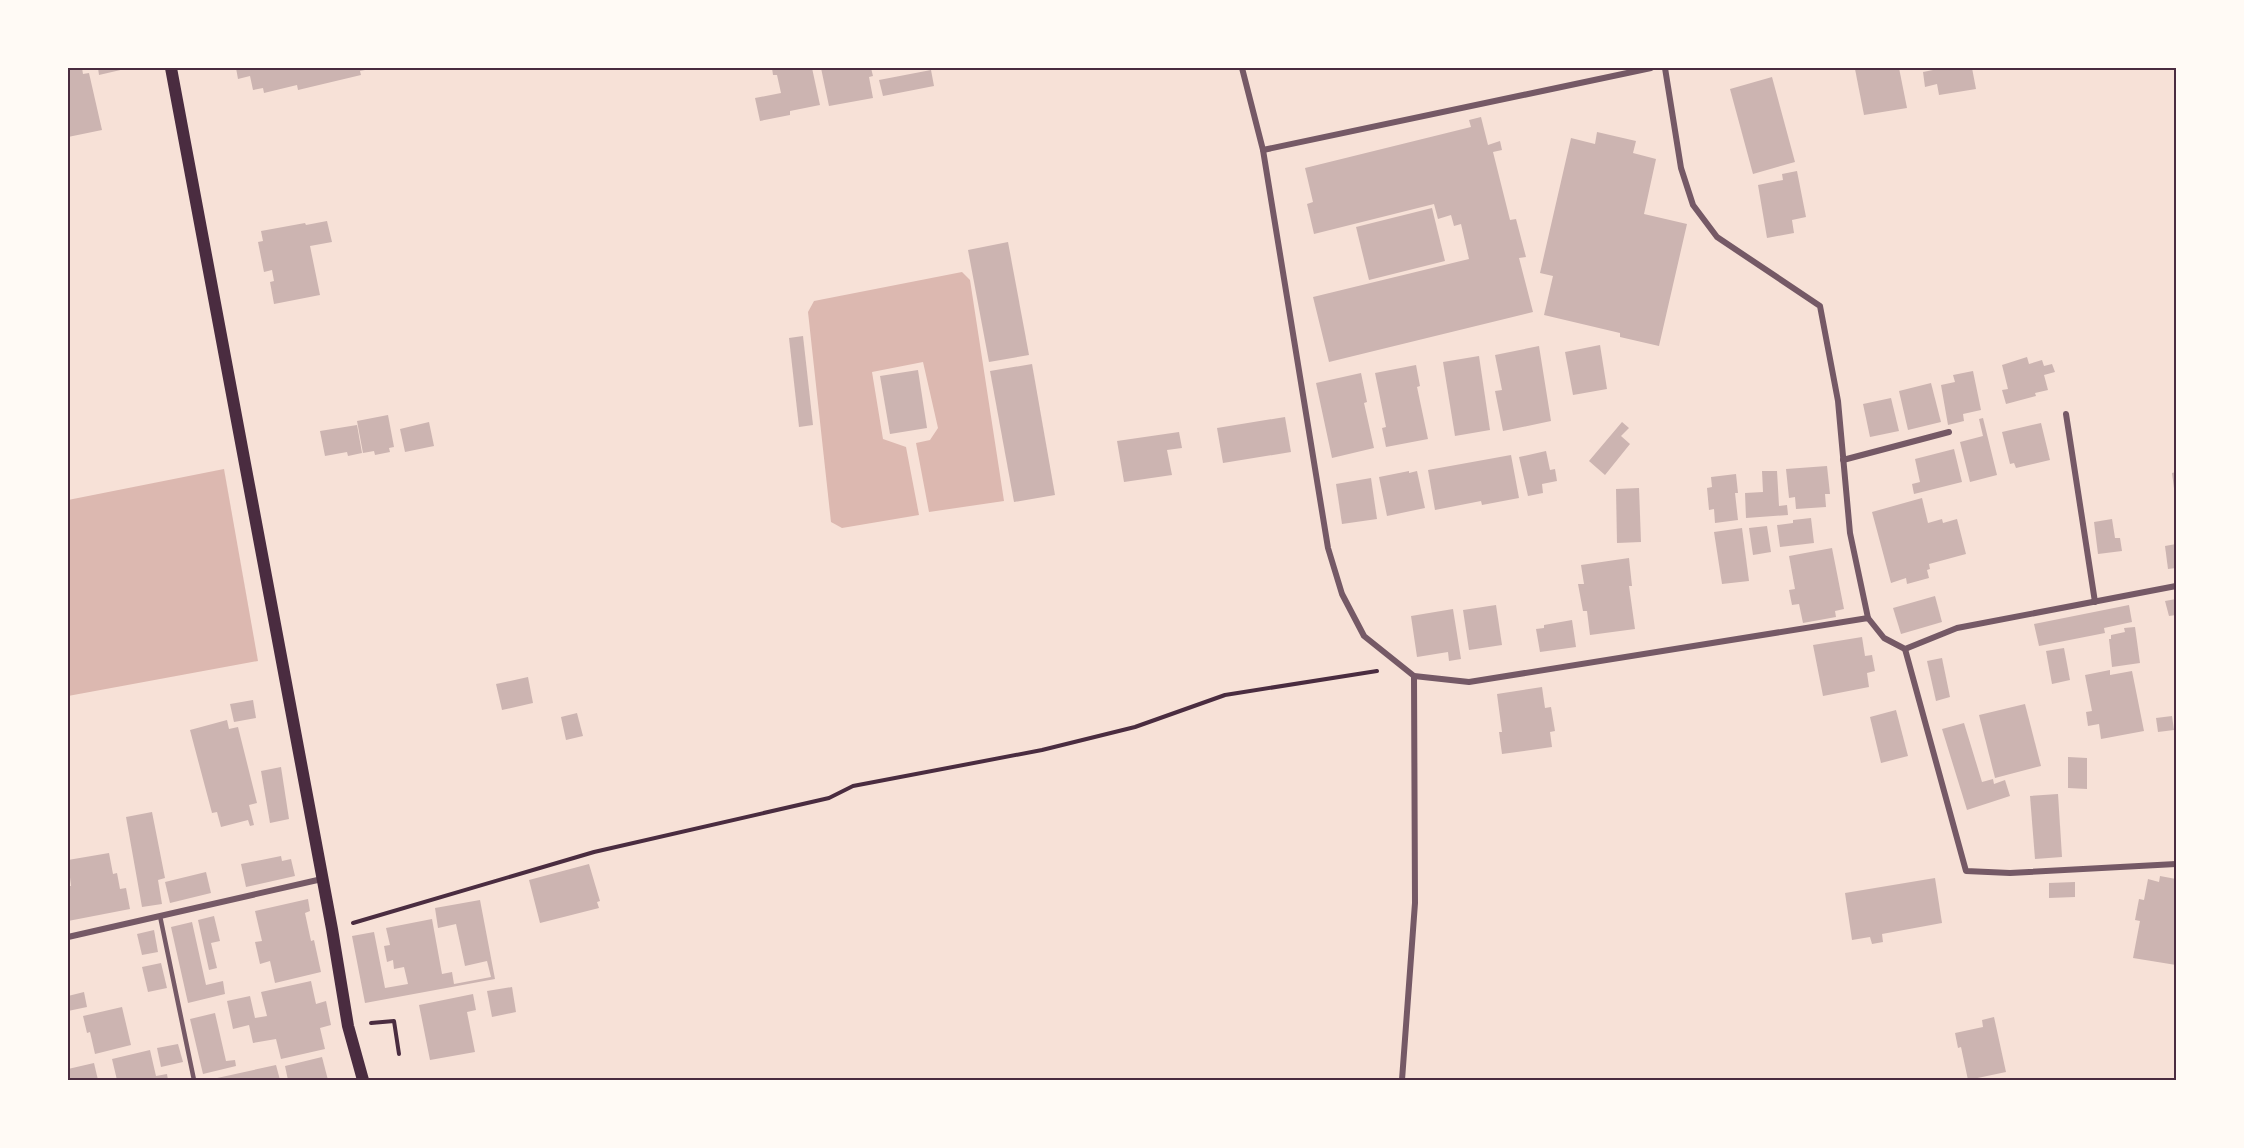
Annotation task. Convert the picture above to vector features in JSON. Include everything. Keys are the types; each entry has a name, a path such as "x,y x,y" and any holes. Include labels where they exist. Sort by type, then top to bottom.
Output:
{"main road":[{"path":"171,68 332,929 348,1026 363,1080"}],"street":[{"path":"1242,68 1263,150 1328,548 1342,594 1364,636 1414,676 1469,682 1868,618"},
{"path":"1263,150 1651,68"},
{"path":"1665,68 1681,168 1693,206 1717,237 1820,306 1838,401 1850,533 1868,618 1884,638 1905,648 1958,628 2176,586"},
{"path":"2066,414 2095,602"},
{"path":"1843,460 1949,432"},
{"path":"1905,648 1966,871 2010,873 2176,864"},
{"path":"1402,1080 1416,903 1414,676"},
{"path":"68,937 322,879"}],"lane":[{"path":"160,916 194,1080"}],"path":[{"path":"332,929 594,852 829,798 853,786 1042,750 1135,727 1225,695 1402,667"},
{"path":"348,1026 394,1021 399,1054"}],"shaded area":[{"path":"962,272 970,280 1004,501 929,512 916,443 930,440 938,428 923,362 872,372 883,439 906,447 919,515 842,528 831,522 808,312 814,301"},
{"path":"224,469 258,661 68,696 68,500"}],"building":[{"path":"68,68 82,68 83,74 89,73 102,130 68,137"},
{"path":"98,68 129,68 99,75"},
{"path":"236,68 364,68 365,70 360,71 361,75 298,90 297,85 264,93 263,88 253,90 250,76 238,79"},
{"path":"772,68 812,68 820,105 790,111 790,115 760,121 755,98 781,93 777,75 773,75"},
{"path":"821,68 871,68 873,76 869,77 873,98 829,106"},
{"path":"1899,68 1907,108 1864,115 1855,69"},
{"path":"1933,68 1972,68 1976,89 1939,95 1937,84 1925,87 1923,72 1933,70"},
{"path":"931,70 934,86 883,96 879,80"},
{"path":"1772,77 1795,162 1753,174 1730,89"},
{"path":"1481,117 1488,145 1500,141 1502,150 1493,152 1510,220 1516,219 1526,257 1519,258 1533,312 1329,362 1313,297 1469,259 1461,224 1454,226 1451,215 1438,219 1434,204 1314,234 1307,204 1313,202 1305,168 1471,127 1469,120"},
{"path":"1597,132 1636,141 1633,153 1656,159 1644,214 1687,224 1659,346 1620,337 1620,333 1544,315 1553,276 1540,273 1571,138 1595,144"},
{"path":"1797,171 1806,217 1792,220 1794,233 1767,238 1758,185 1783,180 1782,174"},
{"path":"1432,208 1445,261 1369,280 1356,227"},
{"path":"327,221 332,242 310,246 320,295 274,304 270,282 274,281 272,270 264,272 258,242 263,241 261,231"},
{"path":"1008,242 1029,355 989,362 968,250"},
{"path":"803,336 813,425 799,427 789,338"},
{"path":"1600,345 1607,389 1573,395 1565,352"},
{"path":"1539,346 1551,421 1503,431 1495,391 1502,390 1495,355"},
{"path":"1479,356 1490,430 1455,436 1443,362"},
{"path":"2027,357 2029,364 2042,360 2044,366 2052,364 2055,372 2044,375 2048,390 2035,393 2036,396 2006,404 2002,390 2008,389 2002,365"},
{"path":"1032,364 1055,495 1014,502 990,371"},
{"path":"1416,365 1420,386 1417,387 1428,439 1386,447 1382,428 1386,427 1375,373"},
{"path":"918,370 927,428 890,434 880,376"},
{"path":"1973,371 1981,410 1963,414 1964,421 1948,425 1941,385 1955,382 1953,375"},
{"path":"1361,373 1367,402 1364,403 1374,448 1332,458 1316,383"},
{"path":"1931,383 1941,422 1908,430 1899,391"},
{"path":"1891,398 1899,431 1870,437 1863,404"},
{"path":"388,415 394,447 389,448 390,452 375,455 374,451 363,453 357,421"},
{"path":"1285,417 1291,452 1223,463 1217,428"},
{"path":"1983,418 1997,475 1970,482 1960,442 1983,436 1979,419"},
{"path":"429,422 434,446 405,452 400,429"},
{"path":"1622,422 1629,428 1621,436 1630,444 1605,475 1589,461"},
{"path":"2041,423 2050,460 2016,468 2014,463 2010,464 2002,432"},
{"path":"357,425 362,453 348,456 347,452 325,456 320,431"},
{"path":"1179,432 1182,448 1167,450 1172,475 1124,482 1117,441"},
{"path":"1954,449 1962,482 1914,494 1912,484 1920,482 1915,459"},
{"path":"1546,451 1550,470 1555,469 1557,481 1542,484 1543,493 1528,496 1519,457"},
{"path":"1511,455 1519,498 1482,505 1481,501 1435,510 1428,470"},
{"path":"1827,466 1830,494 1825,494 1826,507 1796,509 1795,497 1789,498 1786,469"},
{"path":"1409,471 1409,473 1417,471 1425,508 1387,516 1379,477"},
{"path":"1762,471 1777,471 1779,506 1787,505 1788,515 1746,518 1745,493 1763,492"},
{"path":"2176,472 2176,496 2175,496 2172,473"},
{"path":"1736,474 1738,493 1735,493 1738,520 1715,523 1714,509 1709,510 1707,488 1712,487 1711,477"},
{"path":"1371,478 1377,519 1342,524 1336,484"},
{"path":"1639,488 1641,542 1617,543 1616,489"},
{"path":"1922,498 1928,523 1942,519 1943,523 1957,519 1966,554 1929,564 1930,569 1927,570 1929,578 1907,584 1906,578 1891,583 1872,512"},
{"path":"1811,518 1814,543 1780,547 1777,525"},
{"path":"2112,519 2115,538 2120,538 2122,551 2098,554 2094,522"},
{"path":"1767,526 1771,552 1753,555 1749,528"},
{"path":"1742,528 1749,581 1722,584 1714,532"},
{"path":"2176,544 2176,568 2168,569 2165,546"},
{"path":"1832,548 1844,609 1835,611 1836,617 1803,623 1799,604 1792,605 1789,590 1795,589 1789,556"},
{"path":"1629,558 1632,586 1629,586 1635,629 1590,635 1587,611 1583,611 1578,584 1584,584 1581,565"},
{"path":"1935,596 1942,622 1901,634 1893,608"},
{"path":"2176,599 2176,615 2169,616 2165,601"},
{"path":"1496,605 1502,645 1469,650 1463,610"},
{"path":"2129,605 2132,622 2104,628 2105,633 2039,646 2034,624"},
{"path":"1453,609 1461,659 1449,661 1448,652 1417,657 1411,616"},
{"path":"1572,620 1576,647 1540,652 1536,629 1544,628 1544,625"},
{"path":"2135,627 2140,663 2112,667 2109,639 2111,635 2125,632 2124,628"},
{"path":"1862,637 1865,656 1872,655 1875,671 1867,673 1869,687 1823,696 1813,645"},
{"path":"2064,648 2070,680 2052,684 2046,651"},
{"path":"1942,658 1950,697 1936,701 1927,661"},
{"path":"2110,670 2110,675 2132,671 2144,731 2101,739 2099,724 2088,726 2086,712 2092,711 2085,675"},
{"path":"528,677 533,703 502,710 496,684"},
{"path":"1542,687 1545,708 1551,707 1555,731 1550,732 1552,747 1502,754 1499,732 1502,732 1497,694"},
{"path":"253,700 256,718 234,722 230,704"},
{"path":"2025,704 2041,766 1995,778 1979,715"},
{"path":"1896,710 1908,756 1881,763 1870,717"},
{"path":"577,713 583,736 566,740 561,717"},
{"path":"2172,716 2174,730 2158,732 2156,718"},
{"path":"227,720 229,729 238,727 257,803 249,805 254,825 250,826 248,820 221,827 217,812 212,813 190,730"},
{"path":"1964,723 1982,782 1993,779 1994,784 2005,780 2010,796 1967,810 1942,729"},
{"path":"2068,757 2087,758 2087,789 2068,788"},
{"path":"281,767 289,819 270,823 261,771"},
{"path":"2058,794 2062,857 2035,859 2030,796"},
{"path":"152,812 165,878 158,880 162,904 142,907 126,817"},
{"path":"109,853 113,874 117,873 120,889 126,888 130,909 68,921 68,886 71,886 68,860"},
{"path":"281,856 282,861 291,859 295,876 246,887 241,864"},
{"path":"589,864 600,901 597,902 599,908 540,923 529,880"},
{"path":"206,872 211,893 170,903 165,882"},
{"path":"2160,876 2176,879 2176,965 2133,958 2140,921 2135,920 2139,899 2144,900 2148,879 2159,882"},
{"path":"1935,878 1942,923 1882,934 1883,942 1872,944 1870,937 1852,940 1845,893"},
{"path":"2075,882 2075,897 2049,898 2049,883"},
{"path":"308,899 310,911 305,913 321,972 275,983 270,961 260,964 255,942 262,941 255,911"},
{"path":"480,900 495,979 365,1003 352,936 374,932 385,988 408,984 404,967 394,969 393,960 387,962 384,946 390,945 386,928 432,919 442,974 452,972 454,984 491,977 487,961 465,966 456,924 438,928 435,908"},
{"path":"214,916 220,941 211,943 217,968 209,970 198,920"},
{"path":"192,922 206,985 223,981 225,994 188,1003 171,927"},
{"path":"154,930 158,952 142,955 137,934"},
{"path":"161,963 167,988 148,992 142,967"},
{"path":"311,981 316,1004 326,1001 331,1025 320,1028 325,1049 281,1059 276,1039 253,1043 249,1025 233,1029 227,1001 250,996 255,1018 267,1016 261,992"},
{"path":"512,987 516,1012 492,1017 487,991"},
{"path":"84,992 87,1007 68,1011 68,996"},
{"path":"473,994 476,1010 467,1012 475,1052 430,1060 419,1005"},
{"path":"122,1007 131,1045 95,1054 90,1032 87,1033 83,1016"},
{"path":"215,1013 226,1061 235,1060 236,1066 203,1074 190,1019"},
{"path":"1994,1017 2006,1072 1968,1080 1961,1047 1958,1048 1955,1033 1983,1027 1982,1020"},
{"path":"178,1044 183,1062 161,1067 157,1048"},
{"path":"150,1050 156,1076 167,1074 168,1080 117,1080 112,1059"},
{"path":"322,1057 328,1080 288,1080 285,1066"},
{"path":"94,1063 98,1080 68,1080 68,1069"},
{"path":"276,1065 280,1080 208,1080"}]}
